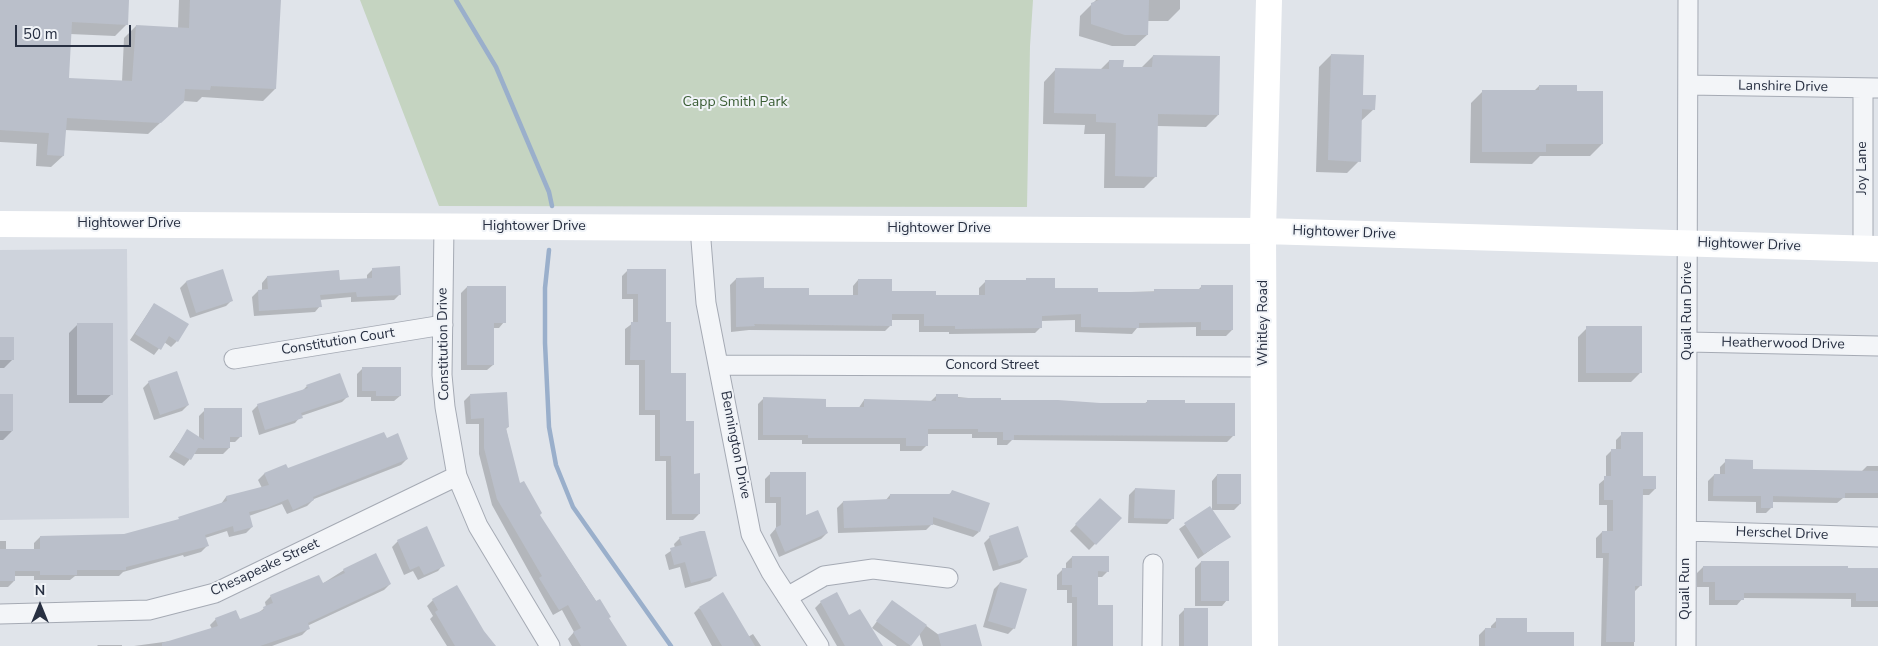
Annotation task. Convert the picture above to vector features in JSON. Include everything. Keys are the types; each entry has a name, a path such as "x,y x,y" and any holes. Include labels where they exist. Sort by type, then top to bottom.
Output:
{"main road":[{"name":"Whitley Road","path":"1265,646 1263,231 1269,0"},
{"name":"Hightower Drive","path":"0,224 1263,231 1870,248"}],"street":[{"name":"Quail Run Drive","path":"1687,531 1688,0"},
{"name":"Lanshire Drive","path":"1688,85 1870,88"},
{"name":"Joy Lane","path":"1870,88 1870,248"},
{"name":"Constitution Drive","path":"444,226 443,391 457,476 478,526 550,646"},
{"name":"Bennington Drive","path":"700,228 706,303 720,365 752,534 771,572 819,646"},
{"name":"Constitution Court","path":"234,359 443,324"},
{"name":"Heatherwood Drive","path":"1688,342 1878,346"},
{"name":"Concord Street","path":"720,365 1264,367"},
{"name":"Chesapeake Street","path":"0,614 149,610 215,593 457,476"},
{"name":"Herschel Drive","path":"1687,531 1878,537"},
{"name":"Quail Run","path":"1686,646 1687,531"},
{"path":"1152,646 1153,564"},
{"path":"787,597 824,576 873,569 948,578"}],"shaded area":[{"path":"127,249 129,518 0,520 0,250"}],"green space":[{"name":"Capp Smith Park","path":"360,0 1033,0 1030,46 1027,207 439,206"}],"building":[{"path":"0,0 129,0 128,25 72,22 69,78 132,81 136,25 189,28 190,0 281,0 276,89 211,86 210,90 185,89 184,102 161,123 67,118 64,156 47,155 49,133 0,130"},
{"path":"1099,0 1149,0 1148,35 1125,35 1091,24 1091,3"},
{"path":"1331,54 1364,55 1363,95 1376,95 1375,110 1362,109 1361,162 1328,160"},
{"path":"1153,55 1220,56 1219,115 1158,114 1157,177 1115,176 1116,123 1096,122 1096,114 1054,113 1055,68 1109,69 1109,60 1124,60 1123,67 1152,67"},
{"path":"1539,85 1577,85 1577,91 1603,91 1603,144 1546,144 1546,152 1482,152 1482,90 1539,90"},
{"path":"400,266 401,295 357,297 356,292 320,295 322,307 259,311 258,290 268,289 267,276 339,270 340,280 372,278 372,268"},
{"path":"223,269 233,301 196,313 186,281"},
{"path":"627,269 666,269 666,322 671,322 671,373 686,373 686,421 694,421 694,474 700,473 700,514 672,514 671,456 660,456 660,410 645,410 645,360 630,360 631,322 638,322 638,294 627,294"},
{"path":"764,277 764,288 809,288 809,295 858,295 858,279 892,279 892,291 936,291 936,295 985,295 985,280 1026,280 1026,278 1055,278 1055,288 1098,288 1098,292 1154,292 1154,289 1201,289 1201,285 1233,285 1233,330 1201,330 1201,322 1139,323 1139,328 1081,327 1081,314 1042,316 1042,328 955,329 955,326 924,326 924,314 892,314 892,326 754,324 755,326 736,327 736,278"},
{"path":"467,286 506,286 506,323 494,323 494,365 467,365"},
{"path":"154,303 189,324 178,342 169,336 161,350 135,334"},
{"path":"77,323 113,323 113,395 77,395"},
{"path":"1586,326 1642,326 1642,373 1586,373"},
{"path":"0,337 14,337 14,360 0,360"},
{"path":"362,367 401,367 401,396 376,396 376,391 362,391"},
{"path":"177,371 189,405 160,415 148,381"},
{"path":"340,373 349,397 301,413 303,418 265,430 257,404 308,388 306,385"},
{"path":"507,392 509,427 506,428 520,483 524,481 542,513 540,515 596,601 600,599 611,617 609,618 627,646 581,646 573,632 581,628 568,605 559,610 539,578 542,576 497,499 484,448 484,418 471,419 470,394"},
{"path":"0,394 13,394 13,431 0,431"},
{"path":"936,394 958,394 958,398 1058,400 1100,403 1147,403 1147,400 1185,400 1185,403 1235,403 1235,436 1014,435 1014,440 1003,440 1003,432 978,432 978,429 928,429 928,446 906,446 906,438 808,438 808,435 763,435 763,397 826,399 826,407 864,407 864,399 936,401"},
{"path":"204,408 242,408 242,437 230,437 230,448 198,448 191,460 174,451 187,429 204,440"},
{"path":"384,432 387,438 398,433 408,459 313,497 314,500 293,510 288,499 267,508 249,512 253,527 234,532 233,526 205,535 209,546 126,567 126,570 77,570 77,575 40,575 40,571 15,571 15,581 0,581 0,549 40,549 40,536 124,534 179,519 178,517 227,501 226,496 269,485 264,473 286,464 288,468"},
{"path":"1621,432 1643,432 1643,476 1656,476 1656,489 1643,489 1642,586 1635,586 1635,642 1606,642 1609,553 1602,553 1602,531 1613,531 1613,500 1604,500 1604,476 1611,476 1611,449 1621,449"},
{"path":"1725,459 1753,460 1753,469 1878,471 1878,493 1845,493 1845,498 1773,496 1773,508 1761,508 1761,496 1713,496 1714,474 1725,474"},
{"path":"770,472 806,472 806,515 818,510 828,533 785,552 775,528 781,525 781,497 770,497"},
{"path":"1217,474 1241,474 1241,504 1217,504"},
{"path":"1135,488 1175,490 1174,519 1134,518"},
{"path":"952,490 990,503 980,532 933,517 933,525 844,528 843,501 890,499 890,494 950,494"},
{"path":"1100,498 1122,518 1096,545 1075,524"},
{"path":"1210,506 1231,537 1204,554 1184,523"},
{"path":"427,526 445,566 424,575 419,566 410,570 397,540"},
{"path":"1018,526 1028,557 999,566 989,536"},
{"path":"705,531 717,576 691,583 685,562 674,565 670,548 682,545 679,537"},
{"path":"376,553 391,584 308,623 310,629 260,646 162,646 162,643 218,626 215,618 236,610 240,619 264,610 263,607 273,603 270,595 319,575 323,583 345,573 343,569"},
{"path":"1072,556 1109,556 1109,572 1098,571 1098,605 1113,605 1113,646 1077,646 1077,597 1072,597 1072,585 1062,585 1062,568 1072,568"},
{"path":"1201,561 1229,561 1229,601 1201,601"},
{"path":"1703,566 1848,566 1848,568 1878,568 1878,601 1856,601 1856,593 1744,593 1744,600 1715,600 1715,582 1703,582"},
{"path":"1000,582 1027,589 1015,629 988,621"},
{"path":"457,585 484,631 496,646 455,646 435,612 438,610 432,599"},
{"path":"723,592 755,646 722,646 699,607"},
{"path":"837,592 849,615 860,609 883,646 845,646 820,601"},
{"path":"892,600 927,625 911,646 876,621"},
{"path":"1184,608 1208,608 1208,646 1184,646"},
{"path":"1496,618 1527,618 1527,632 1574,632 1574,646 1485,646 1485,628 1496,628"},
{"path":"976,624 982,646 941,646 938,634"}],"waterway":[{"path":"456,0 496,67 549,192 552,206"},
{"path":"549,250 545,288 545,343 549,427 556,465 573,507 671,646"}]}
